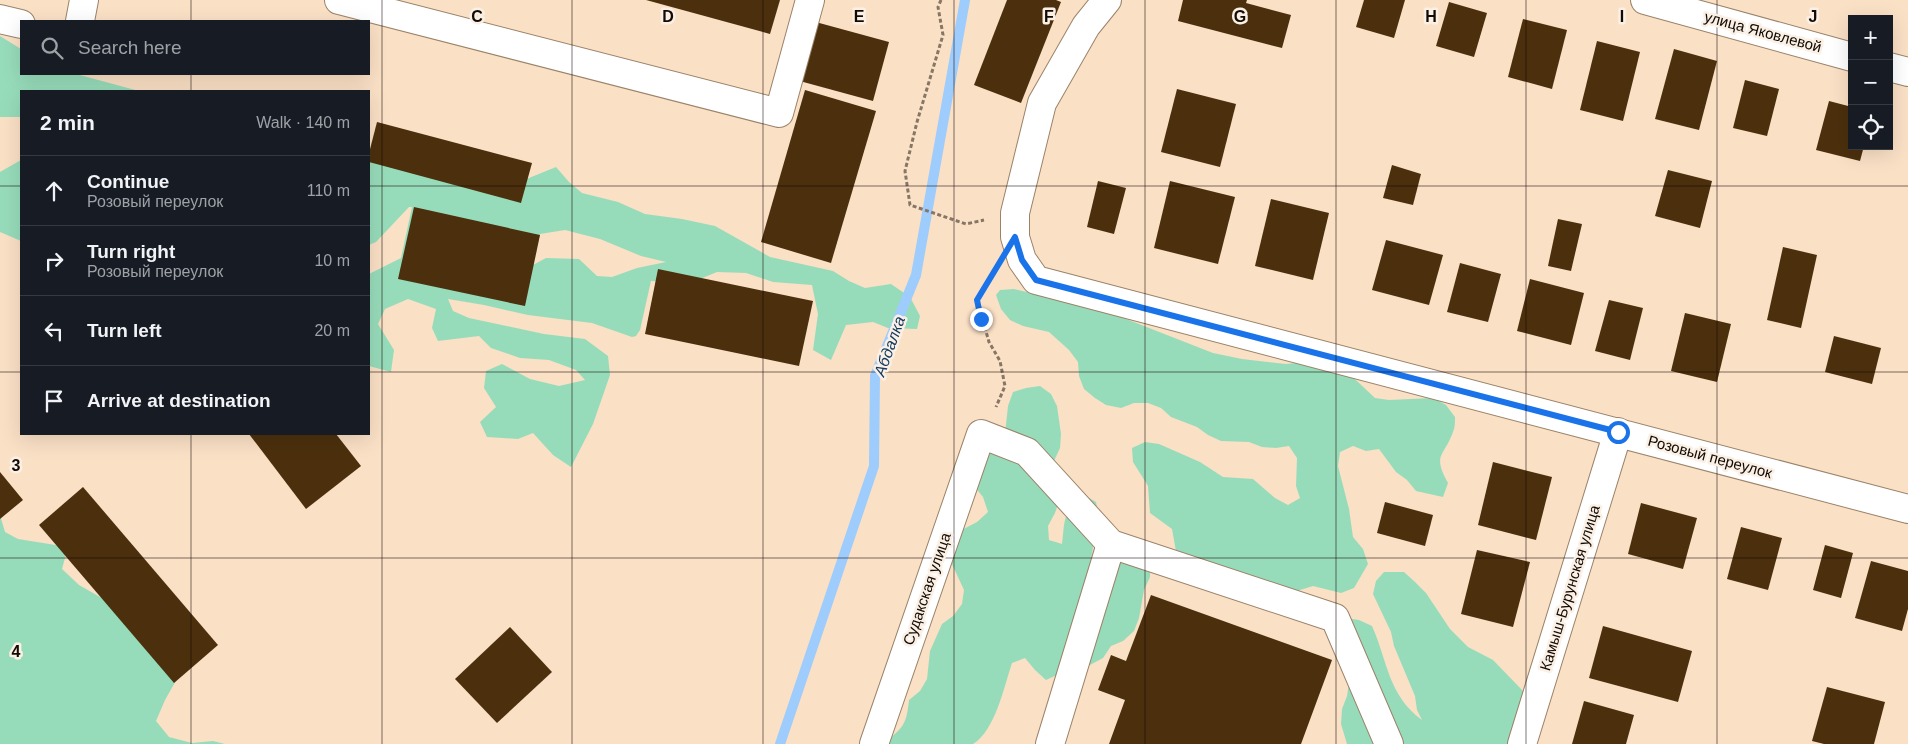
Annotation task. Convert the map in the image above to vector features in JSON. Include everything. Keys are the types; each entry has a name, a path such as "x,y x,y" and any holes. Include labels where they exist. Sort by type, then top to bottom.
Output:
{"street":[{"path":"80,20 84,0"},
{"path":"339,0 779,113 810,0"},
{"path":"1015,237 1015,213 1042,103 1086,26 1107,0"},
{"name":"улица Яковлевой","path":"1645,0 1848,56"},
{"path":"0,19 20,24"},
{"path":"1893,68 1908,72"},
{"name":"Розовый переулок","path":"1015,237 1022,260 1036,280 1908,509"},
{"name":"Камыш-Бурунская улица","path":"1522,744 1618,432"},
{"path":"981,434 1027,452 1112,544 1335,618 1389,744"},
{"name":"Судакская улица","path":"874,744 981,434"},
{"path":"1050,744 1112,544"}],"path":[{"path":"941,0 938,7 944,36 916,122 905,171 910,205 966,224"},
{"path":"981,434 997,406 1005,386 1000,361 988,342 977,300 1015,237"}],"green space":[{"path":"0,36 20,48 20,75 80,75 135,90 20,90 20,117 0,117"},
{"path":"370,158 524,180 556,167 582,193 618,202 645,214 715,226 770,257 833,271 865,288 891,284 910,297 920,316 917,329 888,328 873,322 846,325 831,360 813,350 818,314 812,285 773,282 746,273 717,272 690,283 651,281 640,330 636,336 632,337 592,323 528,315 448,299 453,311 469,318 544,334 585,339 608,356 610,375 593,424 571,467 553,455 533,433 518,439 487,437 480,422 496,407 484,388 486,371 502,364 530,379 559,386 585,380 576,370 549,360 520,358 491,348 479,336 438,341 432,328 436,309 408,299 385,309 378,324 394,350 391,372 370,366 370,274 401,258 412,207 409,207 376,242 370,245","holes":["565,230 600,239 641,256 666,262 637,268 612,277 597,276 579,259 546,258 533,265 540,234"]},
{"path":"20,161 20,241 0,232 0,172"},
{"path":"1014,289 1103,310 1213,353 1242,359 1286,364 1329,360 1342,367 1375,398 1389,400 1433,398 1446,405 1455,417 1454,430 1440,461 1443,474 1448,483 1443,497 1416,491 1407,480 1396,472 1379,449 1366,451 1353,446 1340,452 1338,466 1349,509 1353,537 1363,549 1368,564 1354,588 1341,593 1313,586 1300,590 1289,598 1177,557 1172,529 1150,513 1148,486 1133,462 1132,448 1145,442 1159,444 1200,462 1223,477 1253,479 1275,498 1288,505 1300,498 1296,486 1297,458 1289,446 1276,448 1262,447 1249,442 1221,441 1197,427 1171,417 1161,408 1148,403 1134,403 1121,408 1106,405 1084,389 1079,376 1078,362 1069,350 1049,332 1023,326 1010,320 1001,309 996,295 1000,290"},
{"path":"1040,386 1051,394 1057,406 1061,434 1060,448 1054,461 1064,487 1055,513 1048,526 1049,540 1062,544 1066,516 1072,506 1084,495 1096,502 1099,516 1090,564 1059,674 1046,680 1025,658 1012,663 993,719 981,738 973,744 883,744 895,734 905,721 909,700 920,691 927,679 930,651 942,624 953,616 962,604 964,590 951,562 954,534 977,522 988,512 983,497 974,486 973,470 1005,434 1008,406 1013,392"},
{"path":"0,515 5,532 18,539 68,547 62,569 79,585 107,601 182,670 165,700 156,721 169,737 192,743 213,741 225,744 0,744"},
{"path":"1100,559 1150,564 1150,577 1144,590 1139,618 1134,631 1123,641 1111,646 1103,658 1090,665 1080,654"},
{"path":"1384,572 1404,572 1426,593 1450,629 1468,647 1493,660 1524,692 1530,744 1347,744 1341,724 1342,709 1347,696 1349,682 1345,618 1359,620 1372,626 1395,689 1402,700 1422,720 1417,710 1415,696 1394,646 1391,632 1373,594 1376,581"}],"building":[{"path":"646,0 780,0 770,34"},
{"path":"1007,0 1056,0 1061,2 1021,103 974,85"},
{"path":"1183,0 1247,0 1246,3 1291,15 1282,48 1178,21"},
{"path":"1364,0 1405,0 1394,38 1356,27"},
{"path":"1449,2 1487,13 1474,57 1436,46"},
{"path":"1523,19 1567,30 1552,89 1508,77"},
{"path":"812,21 889,42 873,101 796,80"},
{"path":"1597,41 1640,52 1623,121 1580,110"},
{"path":"1674,49 1717,61 1699,130 1655,119"},
{"path":"1745,80 1779,89 1767,136 1733,128"},
{"path":"1177,89 1236,104 1220,167 1161,152"},
{"path":"805,90 876,111 831,263 761,242"},
{"path":"1829,101 1848,106 1848,150 1863,150 1860,161 1816,150"},
{"path":"377,122 532,163 521,203 370,162 370,149"},
{"path":"1392,165 1421,174 1413,205 1383,198"},
{"path":"1668,170 1712,181 1700,228 1655,216"},
{"path":"1098,181 1126,188 1114,234 1087,227"},
{"path":"1170,181 1235,197 1218,264 1154,248"},
{"path":"1271,199 1329,213 1313,280 1255,266"},
{"path":"414,207 540,235 525,306 398,279"},
{"path":"1558,219 1582,224 1571,271 1548,266"},
{"path":"1386,240 1443,255 1429,305 1372,290"},
{"path":"1783,247 1817,255 1801,328 1767,320"},
{"path":"1460,263 1501,274 1488,322 1447,312"},
{"path":"658,269 813,301 799,366 645,334"},
{"path":"1530,279 1584,293 1571,345 1517,331"},
{"path":"1609,300 1643,308 1630,360 1595,351"},
{"path":"1685,313 1731,324 1717,382 1671,371"},
{"path":"1834,336 1881,348 1872,384 1825,372"},
{"path":"250,435 337,435 361,466 306,509"},
{"path":"1493,462 1552,477 1536,540 1478,525"},
{"path":"0,472 23,500 0,519"},
{"path":"83,487 218,645 174,683 39,525"},
{"path":"1385,502 1433,515 1425,546 1377,533"},
{"path":"1641,503 1697,518 1683,569 1628,554"},
{"path":"1741,527 1782,538 1768,590 1727,579"},
{"path":"1825,545 1853,553 1841,598 1813,590"},
{"path":"1477,550 1530,562 1513,627 1461,614"},
{"path":"1871,561 1908,571 1908,609 1902,631 1855,618"},
{"path":"1151,595 1332,660 1301,744 1109,744 1125,700 1098,690 1111,655 1126,661"},
{"path":"1603,626 1692,651 1678,702 1589,678"},
{"path":"510,627 552,672 497,723 455,679"},
{"path":"1827,687 1885,702 1874,744 1824,744 1812,741"},
{"path":"1584,701 1634,715 1626,744 1572,744"}],"waterway":[{"name":"Абдалка","path":"780,744 874,466 875,376 916,275 965,0"}],"route":[{"path":"981,319 977,300 1015,237 1022,260 1036,280 1618,432"}]}
